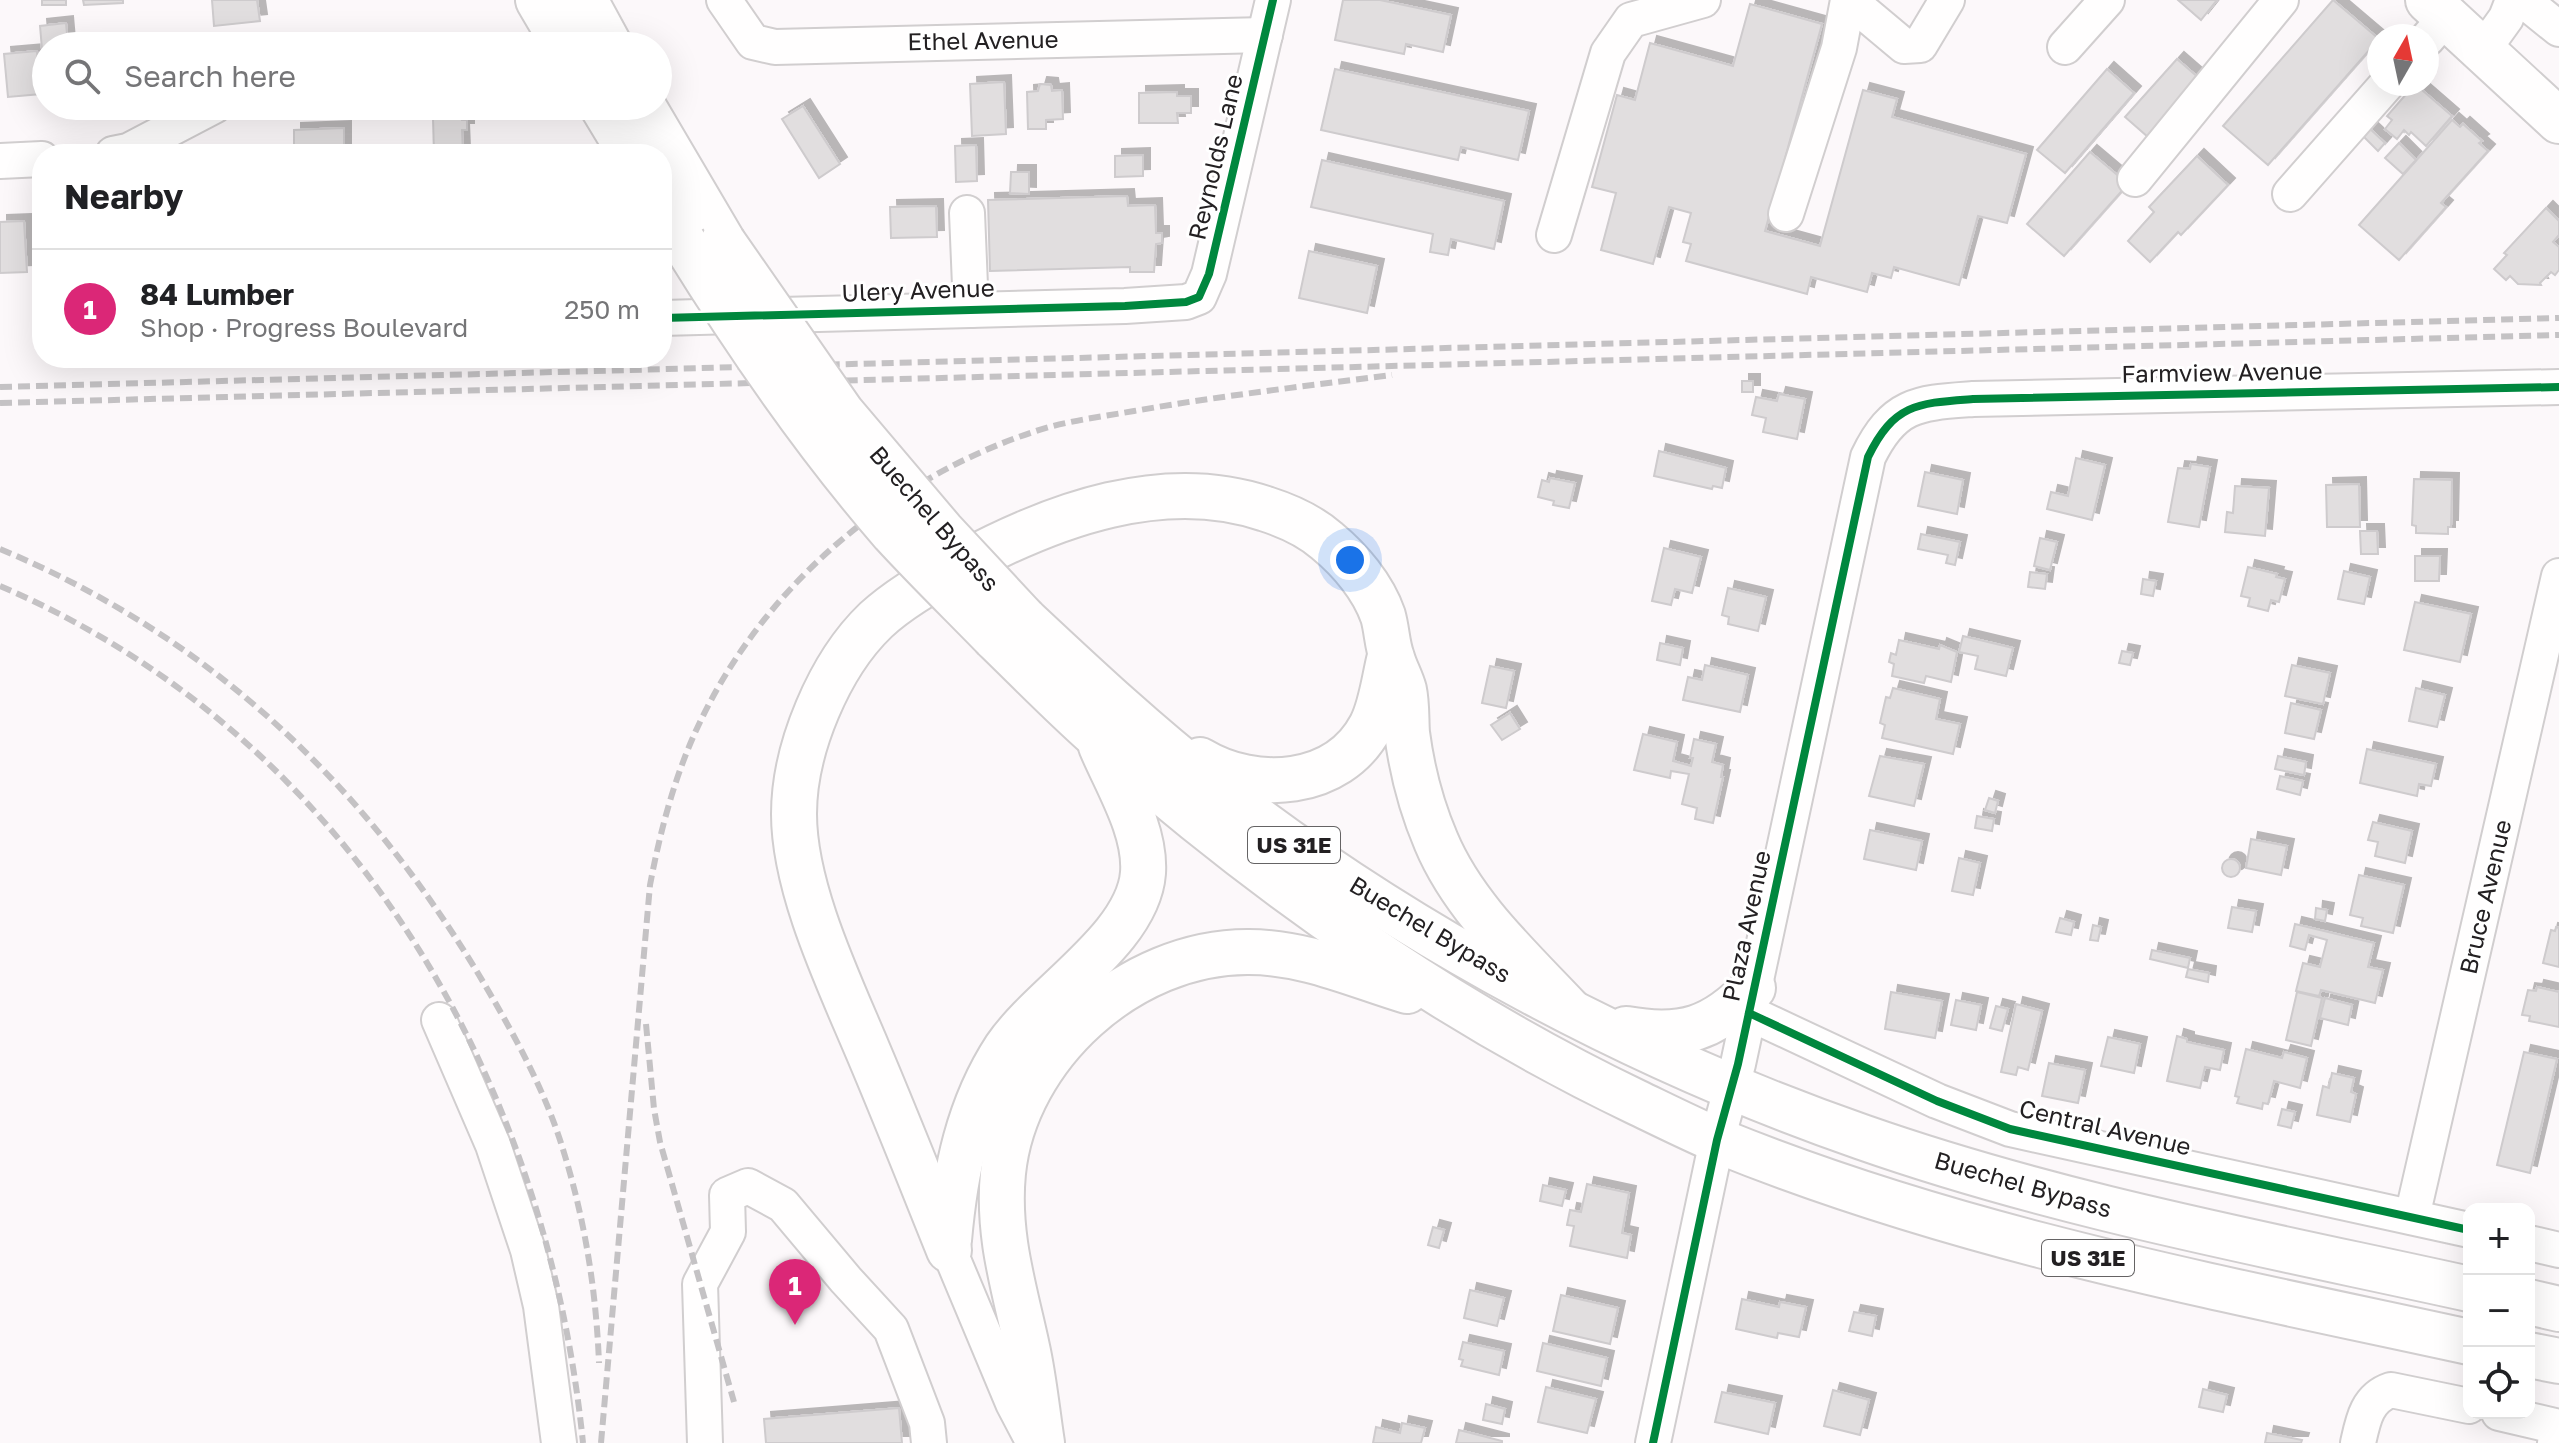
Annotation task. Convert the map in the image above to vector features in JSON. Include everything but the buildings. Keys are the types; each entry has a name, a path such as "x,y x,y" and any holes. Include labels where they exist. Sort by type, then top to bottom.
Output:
{"main road":[{"path":"538,0 557,32"},
{"path":"585,0 602,32"},
{"path":"2434,19 2483,50 2559,121"},
{"path":"610,120 625,144"},
{"name":"Buechel Bypass","path":"648,120 657,144"},
{"name":"Buechel Bypass","path":"672,184 689,230 942,531 1009,629 1096,735 1168,796 1327,919 1462,1009 1579,1075 1717,1140 1889,1203 2018,1240 2463,1341"},
{"path":"949,1250 821,933 797,850 795,794 801,761 816,714 842,663 876,620 945,573 1056,520 1094,509 1174,496 1205,495 1234,499 1284,515 1326,540 1343,556 1374,596 1404,690 1413,774 1437,845 1481,915 1582,1017 1652,1034 1690,1031 1751,1001"},
{"name":"Buechel Bypass","path":"1009,629 1142,726 1218,790 1366,894 1429,933 1582,1017 1730,1085 1862,1137 2035,1191 2463,1288"},
{"path":"1142,726 1208,765 1237,776 1274,780 1312,775 1338,763 1371,725 1390,654"},
{"path":"949,1250 956,1177 963,1148 970,1122 993,1071 1023,1027 1116,933 1135,905 1140,890 1143,856 1138,836 1096,735"},
{"path":"1042,1443 1027,1349 1003,1243 1003,1172 1009,1141 1037,1074 1081,1022 1109,999 1156,972 1185,961 1246,951 1277,953 1328,963 1370,980 1462,1009"},
{"path":"2535,1303 2559,1309"},
{"path":"2535,1356 2559,1361"}],"street":[{"name":"Ethel Avenue","path":"724,0 753,42 775,47 1265,35"},
{"name":"Reynolds Lane","path":"1175,303 1199,297 1209,274 1273,0"},
{"path":"1554,235 1608,53 1631,20 1703,0"},
{"path":"1786,214 1839,48 1848,0 1904,46 1920,45 1947,0"},
{"path":"2065,47 2107,0"},
{"path":"2135,179 2281,0"},
{"path":"2483,50 2506,18 2513,0"},
{"path":"2523,0 2559,29"},
{"path":"2290,194 2376,96"},
{"path":"157,144 193,120"},
{"path":"0,161 32,159"},
{"path":"967,213 971,310"},
{"name":"Ulery Avenue","path":"672,318 1175,303"},
{"name":"Farmview Avenue","path":"1890,422 1903,412 1928,403 1973,399 2559,387"},
{"name":"Plaza Avenue","path":"1653,1443 1868,457 1880,433 1890,422"},
{"name":"Bruce Avenue","path":"2412,1217 2559,576"},
{"name":"Central Avenue","path":"1751,1001 1937,1101 2010,1129 2463,1229"},
{"path":"439,1020 493,1145 528,1250 541,1306 559,1443"},
{"path":"705,1443 700,1284 728,1232 727,1195 748,1186 783,1205 891,1329 927,1423 929,1443"},
{"path":"2535,1244 2559,1250"},
{"path":"949,1250 1013,1403 1034,1443"},
{"path":"2358,1443 2362,1423 2379,1394 2391,1390 2463,1405"},
{"path":"2525,1419 2559,1427 2555,1443"}],"railway":[{"path":"0,387 2559,318"},
{"path":"0,403 2559,335"},
{"path":"601,1443 650,885 664,823 683,762 708,705 740,652 778,603 821,558 869,518 920,484 975,455 1033,432 1083,420 1230,396 1392,375"},
{"path":"0,549 76,584 147,625 213,671 274,723 332,779 385,840 434,905 479,975 525,1057 561,1143 588,1252 599,1363"},
{"path":"0,586 123,651 233,731 328,826 408,933 474,1050 525,1175 562,1307 583,1443"},
{"path":"646,1024 660,1142 734,1402"}],"cycle path":[{"path":"672,318 1125,306 1186,302 1199,297 1209,274 1273,0"},
{"path":"1653,1443 1868,457 1888,426 1910,409 1937,402 1973,399 2559,387"},
{"path":"1749,1013 1937,1101 2010,1129 2463,1229"}],"place":[{"name":"84 Lumber","path":"795,1325"}]}
